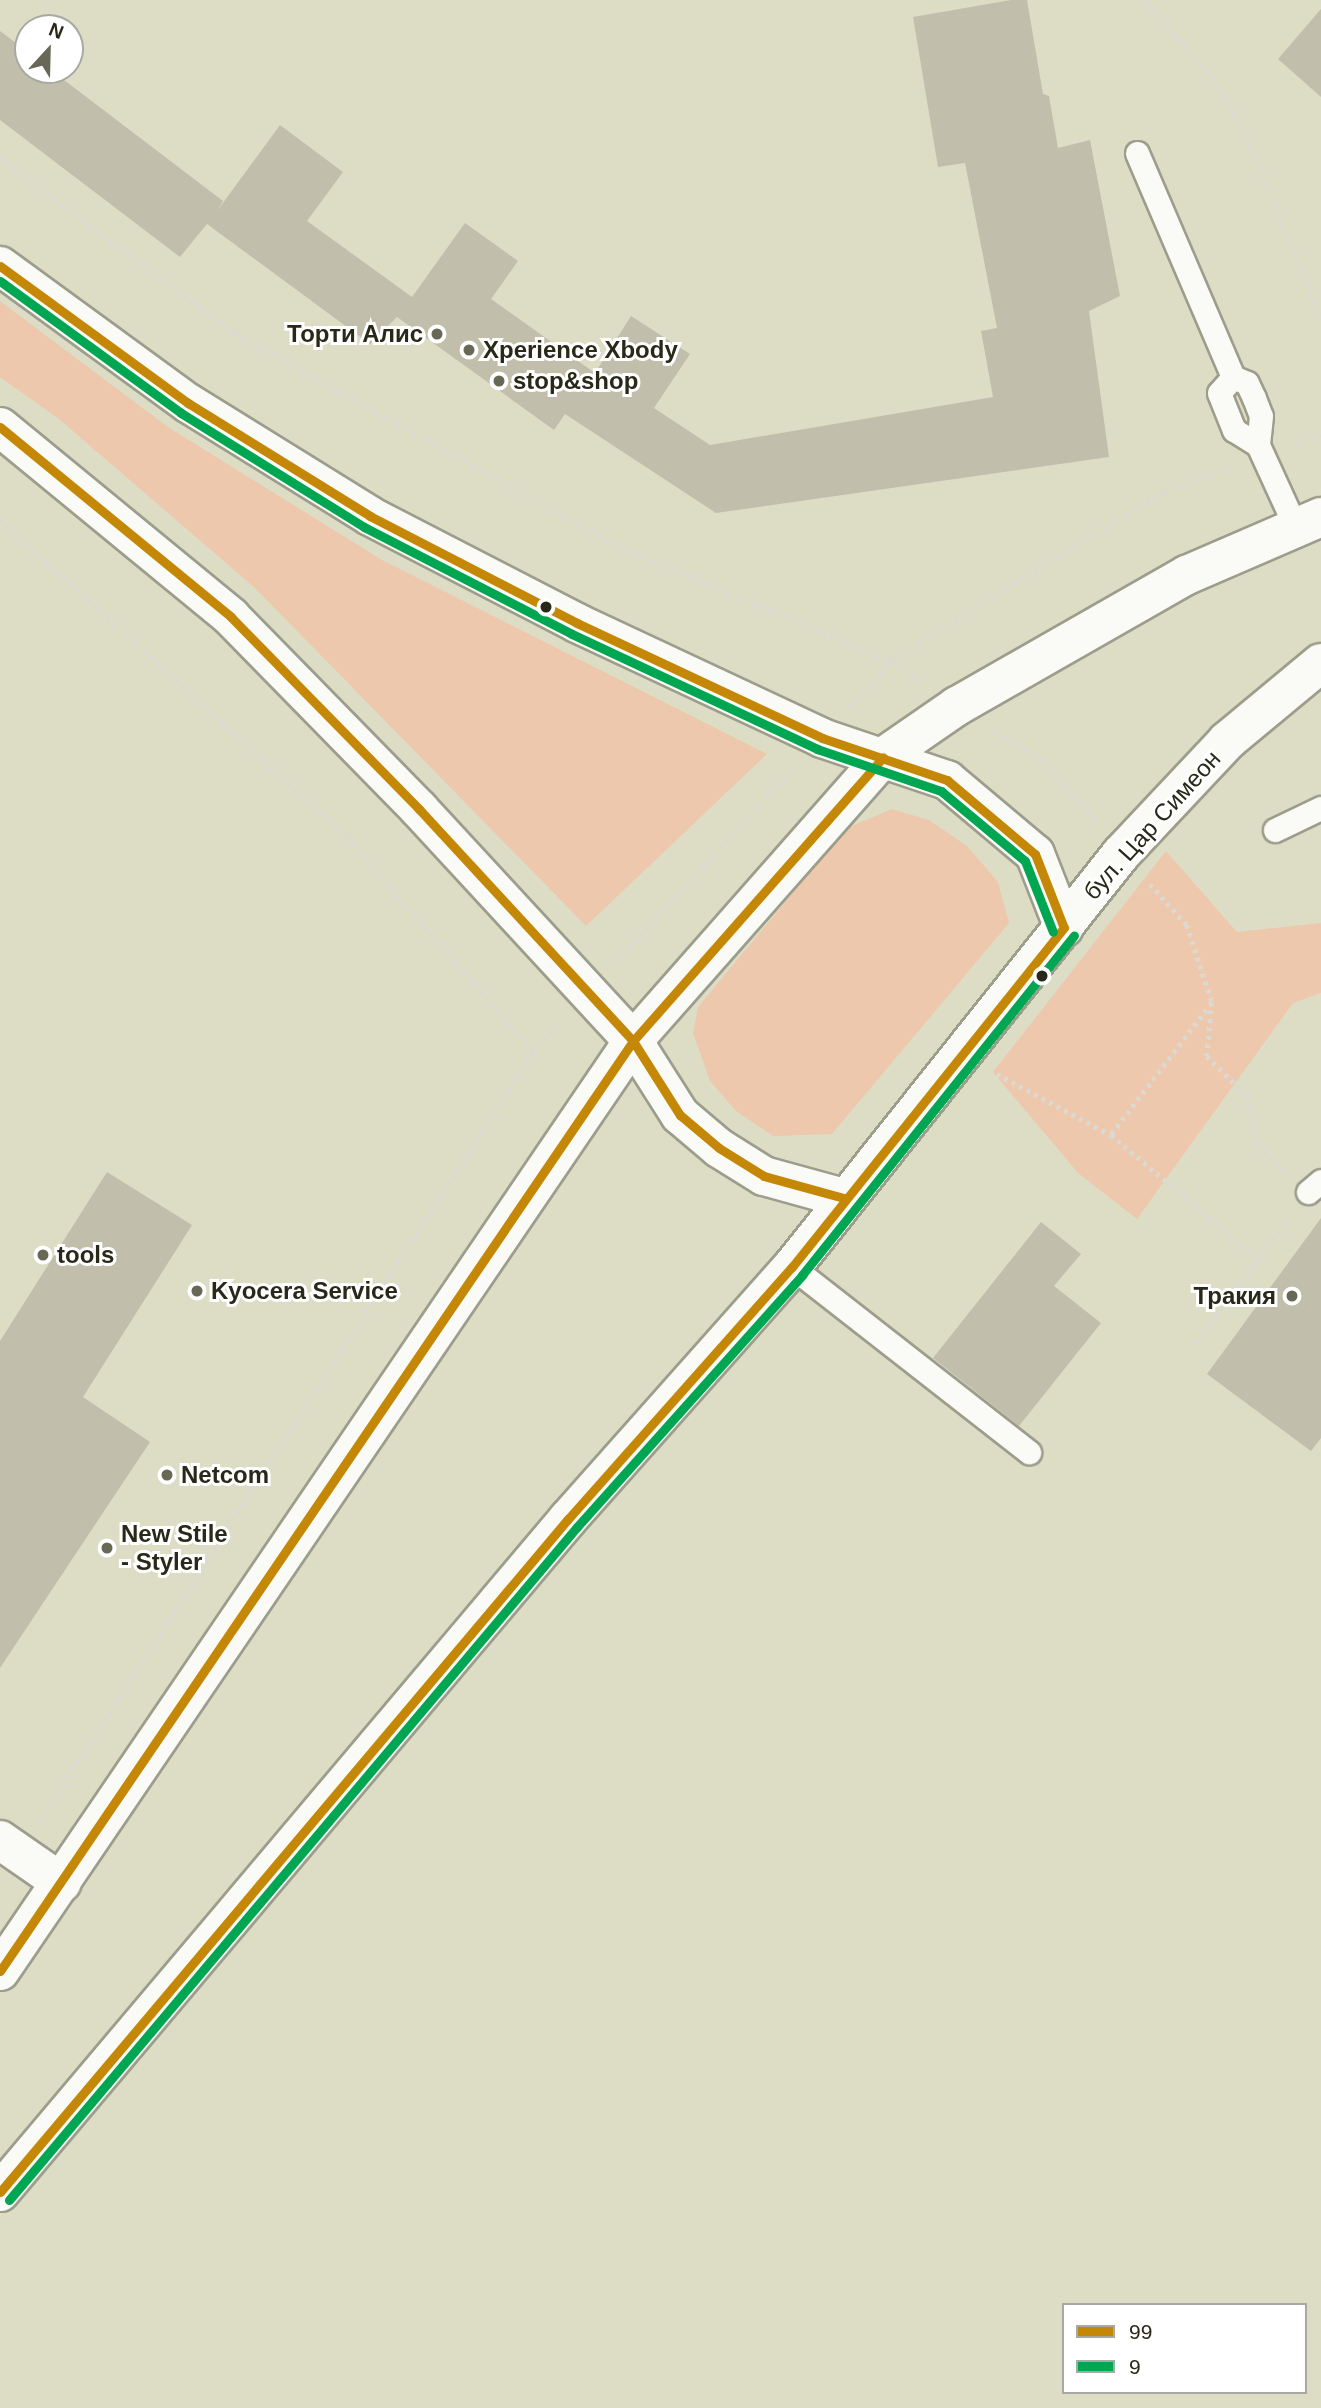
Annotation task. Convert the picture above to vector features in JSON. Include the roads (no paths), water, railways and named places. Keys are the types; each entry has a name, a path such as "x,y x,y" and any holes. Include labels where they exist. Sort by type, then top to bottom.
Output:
{"main road":[{"path":"0,266 188,403 370,516 577,623 822,738 947,780 1035,854 1063,928"},
{"path":"0,427 231,617 419,809 633,1041 680,1115 719,1149 764,1176 845,1198"},
{"path":"0,1971 633,1041 883,757 957,706 1186,575 1308,523"},
{"name":"бул. Цар Симеон","path":"0,2193 568,1519 792,1267 1121,854 1227,741 1321,663"},
{"path":"9,1846 62,1883"}],"lane":[{"path":"1137,153 1233,377 1247,383 1261,416 1258,445 1308,523"},
{"path":"1275,830 1321,808"},
{"path":"792,1267 1029,1452"}],"place":[{"name":"Торти Алис","path":"437,334"},
{"name":"Xperience Xbody","path":"469,350"},
{"name":"stop&shop","path":"499,381"},
{"name":"tools","path":"43,1255"},
{"name":"Kyocera Service","path":"197,1291"},
{"name":"Тракия","path":"1292,1296"},
{"name":"Netcom","path":"167,1475"},
{"name":"New Stile - Styler","path":"107,1548"}]}
